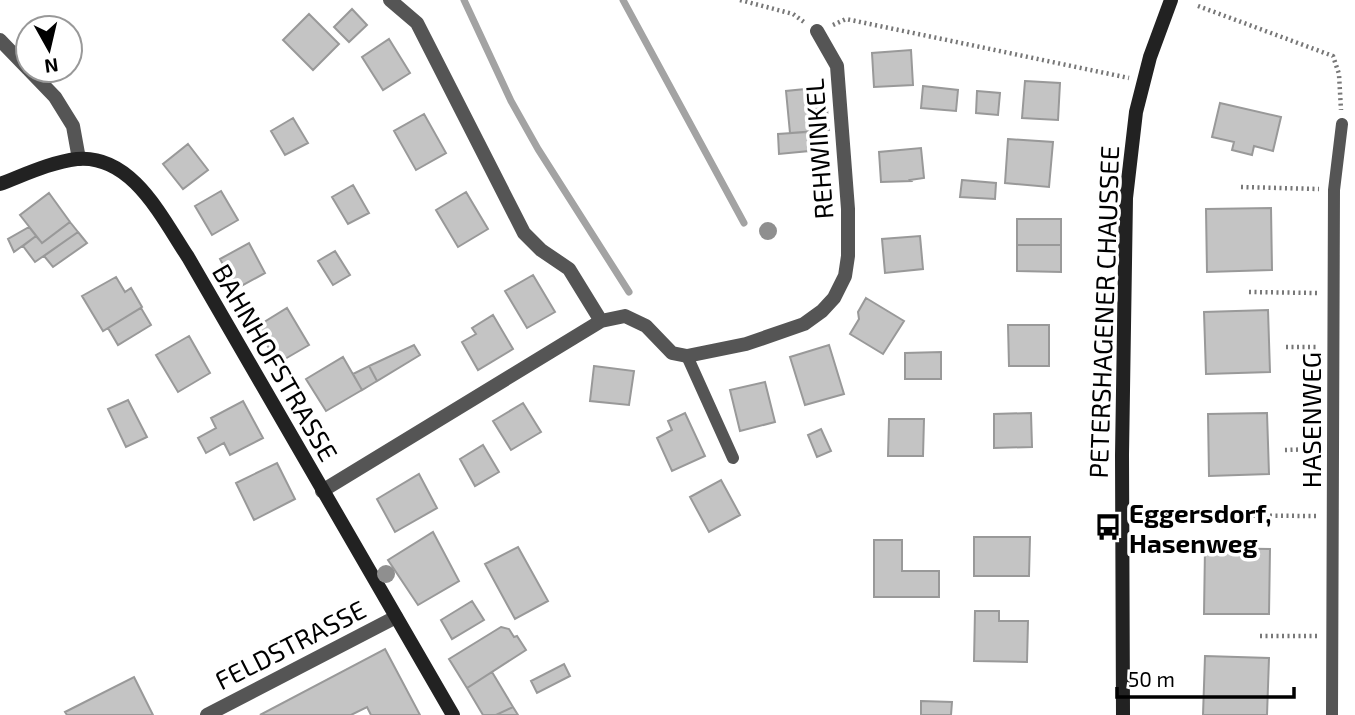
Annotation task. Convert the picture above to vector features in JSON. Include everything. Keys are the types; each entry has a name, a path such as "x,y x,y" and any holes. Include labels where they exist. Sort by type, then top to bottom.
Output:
{"main road":[{"name":"PETERSHAGENER CHAUSSEE","path":"1123,715 1122,515 1126,198 1136,112 1143,82 1171,0"},
{"path":"0,184 36,170 79,159"},
{"name":"BAHNHOFSTRASSE","path":"79,159 100,160 127,175 144,191 188,257 453,715"}],"street":[{"path":"390,0 417,23 524,233 541,250 569,269 601,321"},
{"name":"REHWINKEL","path":"687,356 746,344 804,324 822,312 834,298 845,276 848,256 848,209 837,66 817,31"},
{"path":"0,40 14,54"},
{"path":"43,84 73,125 79,159"},
{"path":"322,491 601,321 625,316 646,326 672,353 687,356"},
{"name":"FELDSTRASSE","path":"206,715 396,617"}],"lane":[{"name":"HASENWEG","path":"1332,715 1332,293 1334,190 1342,124"},
{"path":"687,356 733,458"}],"path":[{"path":"740,0 793,14 817,31 846,19 1143,82"},
{"path":"1198,6 1333,56 1339,74 1342,124"},
{"path":"1241,187 1334,190"},
{"path":"1249,292 1332,293"},
{"path":"1286,347 1332,347"},
{"path":"1285,450 1333,448"},
{"path":"1122,515 1333,516"},
{"path":"1260,636 1332,636"}],"building":[{"path":"352,9 367,25 349,42 334,27"},
{"path":"309,14 339,44 313,70 283,40"},
{"path":"389,39 410,73 383,90 362,57"},
{"path":"911,50 913,85 874,87 872,53"},
{"path":"1025,81 1060,83 1058,120 1022,118"},
{"path":"923,86 958,90 956,111 921,108"},
{"path":"825,87 829,130 790,133 786,91"},
{"path":"977,91 1000,93 998,115 976,113"},
{"path":"1220,103 1281,117 1273,151 1254,146 1252,155 1232,150 1234,142 1212,137"},
{"path":"424,114 446,153 416,170 394,131"},
{"path":"293,118 308,143 285,155 271,131"},
{"path":"807,132 809,151 779,154 778,134"},
{"path":"1008,139 1053,142 1049,187 1005,183"},
{"path":"188,144 208,170 183,189 163,164"},
{"path":"921,148 924,178 881,182 879,152"},
{"path":"962,180 996,183 995,199 960,197"},
{"path":"353,185 369,213 348,224 332,197"},
{"path":"221,191 238,220 212,235 195,206"},
{"path":"466,192 488,229 458,247 436,210"},
{"path":"49,193 70,222 42,243 20,215"},
{"path":"1271,208 1272,270 1207,272 1206,209"},
{"path":"1017,219 1061,219 1061,245 1017,245"},
{"path":"70,222 78,232 35,262 23,246 36,236 42,243"},
{"path":"29,227 36,236 14,252 8,239"},
{"path":"78,232 87,243 53,267 44,256"},
{"path":"920,236 923,269 885,273 882,239"},
{"path":"249,243 265,273 236,289 220,259"},
{"path":"1017,245 1061,245 1061,272 1017,271"},
{"path":"335,251 350,275 333,285 318,261"},
{"path":"533,275 555,312 527,328 505,291"},
{"path":"116,277 125,292 131,288 142,307 103,331 82,296"},
{"path":"866,298 904,321 883,354 850,334 859,319 858,312"},
{"path":"141,308 151,325 118,345 108,328"},
{"path":"287,308 309,345 278,363 256,327"},
{"path":"1268,310 1270,372 1206,374 1204,312"},
{"path":"493,315 513,349 478,370 462,342 476,334 472,328"},
{"path":"1008,325 1049,325 1049,366 1009,366"},
{"path":"189,336 210,373 178,392 156,355"},
{"path":"414,345 420,355 377,381 369,366"},
{"path":"829,345 844,394 805,405 790,357"},
{"path":"941,352 941,379 905,379 905,353"},
{"path":"343,357 362,390 326,411 306,379"},
{"path":"369,366 377,381 362,390 353,374"},
{"path":"594,366 634,371 629,405 590,401"},
{"path":"765,382 775,422 740,431 730,390"},
{"path":"128,400 147,437 126,447 108,409"},
{"path":"243,401 263,438 230,455 224,443 206,453 198,438 216,428 211,418"},
{"path":"523,403 541,432 511,450 493,421"},
{"path":"685,413 705,456 672,471 657,438 672,430 668,421"},
{"path":"1031,413 1032,447 994,448 994,414"},
{"path":"1267,413 1269,474 1209,476 1208,414"},
{"path":"889,419 924,419 923,456 888,456"},
{"path":"821,429 831,451 817,457 808,435"},
{"path":"483,445 499,472 475,486 460,459"},
{"path":"277,463 295,499 254,520 236,483"},
{"path":"419,474 437,508 395,532 377,499"},
{"path":"721,480 740,515 709,532 690,497"},
{"path":"433,532 459,581 418,605 388,560"},
{"path":"974,537 1030,537 1029,576 974,576"},
{"path":"874,540 902,540 902,571 939,571 939,597 874,597"},
{"path":"518,547 548,601 515,619 485,564"},
{"path":"1205,548 1270,549 1269,614 1204,614"},
{"path":"472,601 484,620 452,639 441,620"},
{"path":"975,611 999,611 999,621 1028,621 1027,662 974,661"},
{"path":"501,627 509,629 514,637 517,636 526,650 467,688 449,659"},
{"path":"385,649 420,715 371,715 367,707 351,715 260,715"},
{"path":"1205,656 1269,658 1267,715 1203,715"},
{"path":"564,664 570,676 537,693 531,681"},
{"path":"492,672 513,707 496,715 483,715 467,688"},
{"path":"134,677 153,715 67,715 65,712"},
{"path":"921,701 952,702 951,715 921,715"},
{"path":"513,707 518,715 496,715"}],"waterway":[{"path":"464,0 511,101 538,149 629,292"},
{"path":"623,0 744,223"}],"place":[{"name":"Eggersdorf, Hasenweg","path":"1108,527"}]}
